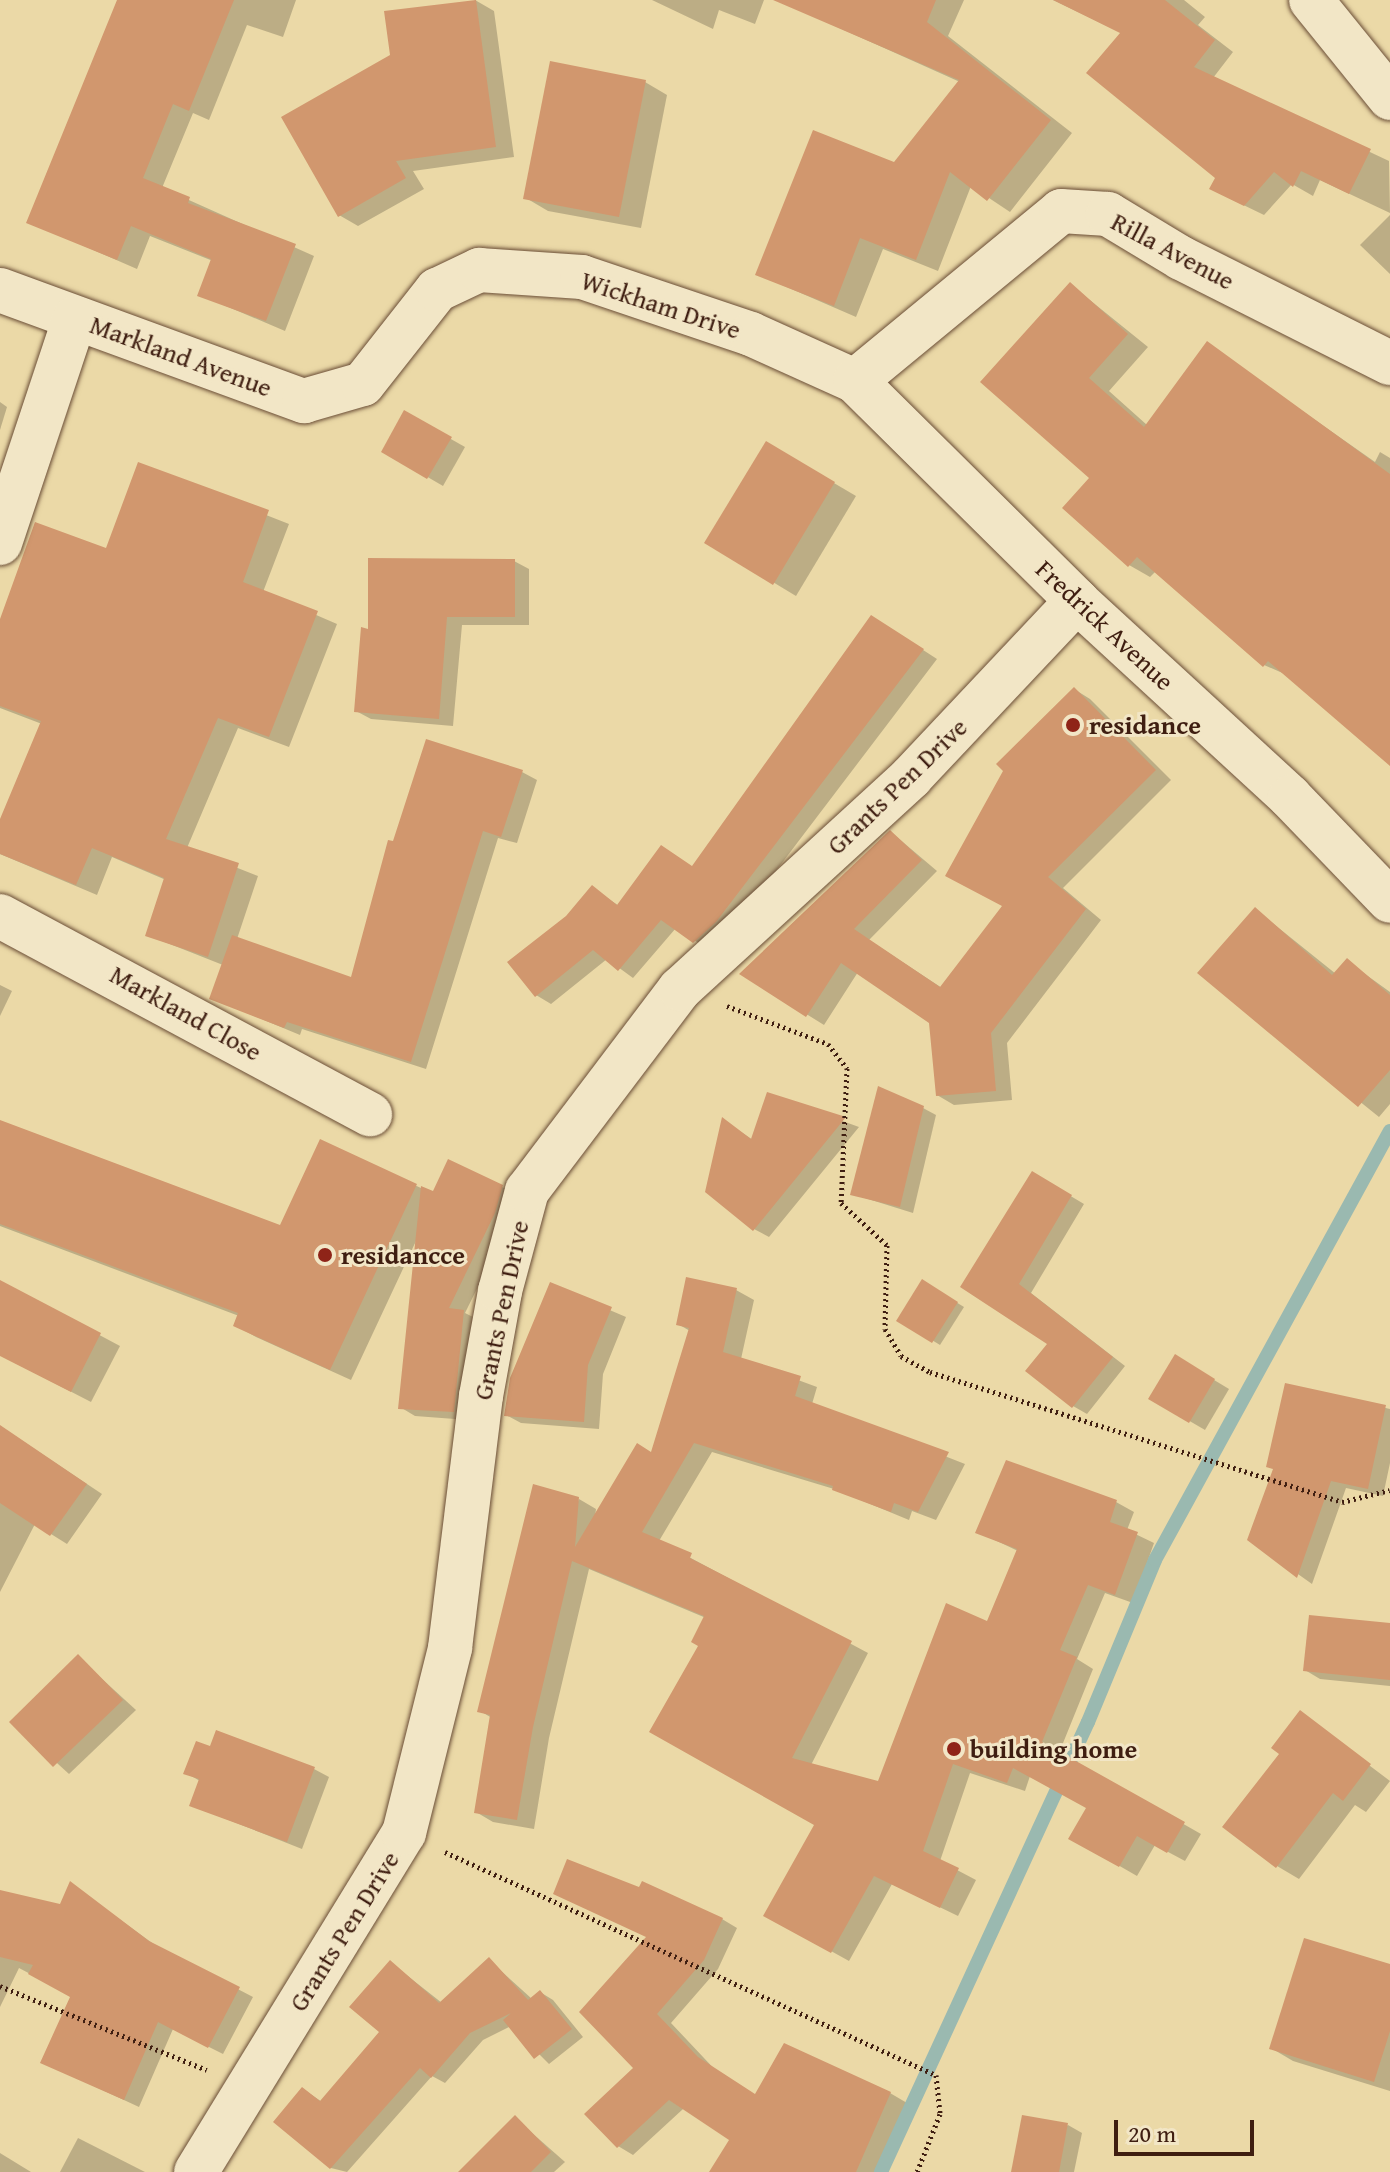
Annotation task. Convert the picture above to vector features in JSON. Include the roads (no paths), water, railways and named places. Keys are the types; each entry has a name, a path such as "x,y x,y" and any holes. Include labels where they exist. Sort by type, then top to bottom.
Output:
{"street":[{"path":"1311,0 1390,98"},
{"name":"Rilla Avenue","path":"855,381 1061,211 1108,214 1181,258 1390,363"},
{"name":"Wickham Drive","path":"363,384 437,290 479,270 582,277 751,334 855,381"},
{"name":"Markland Avenue","path":"0,290 304,401 363,384"},
{"path":"0,543 75,318"},
{"name":"Fredrick Avenue","path":"855,381 1077,601 1290,797 1390,901"},
{"name":"Grants Pen Drive","path":"196,2172 404,1833 450,1648 481,1396 500,1291 527,1191 680,989 911,777 1077,601"},
{"name":"Markland Close","path":"0,916 370,1114"}],"waterway":[{"path":"881,2172 1088,1722 1155,1560 1390,1131"}],"place":[{"name":"residance","path":"1073,725"},
{"name":"residancce","path":"325,1255"},
{"name":"building home","path":"954,1749"}]}
